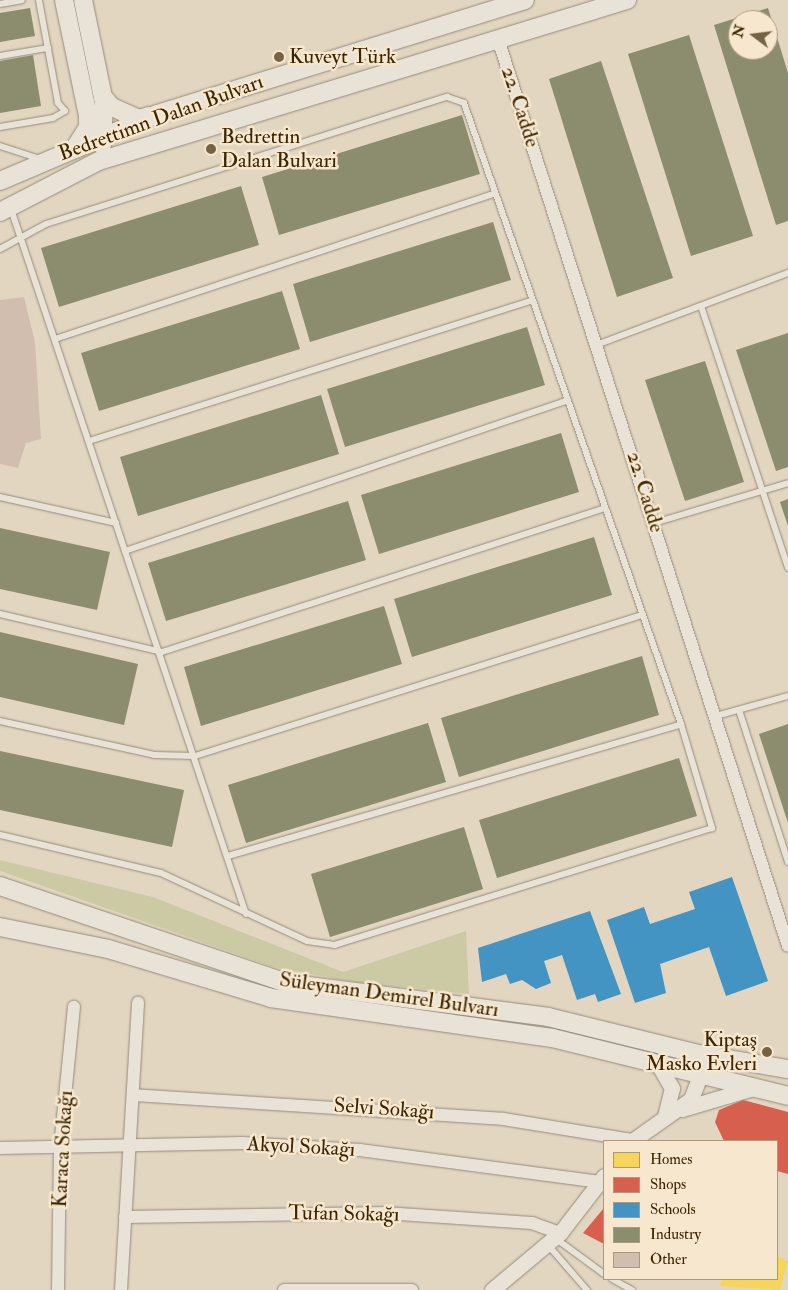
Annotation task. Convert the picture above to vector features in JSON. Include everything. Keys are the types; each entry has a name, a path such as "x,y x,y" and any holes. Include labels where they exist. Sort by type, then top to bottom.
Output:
{"main road":[{"path":"64,0 88,116 88,127 76,146"},
{"path":"83,0 103,97 103,136 100,160"},
{"name":"Bedrettimn Dalan Bulvarı","path":"0,181 76,146 157,114 522,0"},
{"name":"Bedrettimn Dalan Bulvarı","path":"5,210 100,160 627,0"},
{"path":"103,97 112,107 138,119 157,114"},
{"name":"Süleyman Demirel Bulvarı","path":"0,886 287,984 548,1016 699,1054 788,1069"},
{"name":"Süleyman Demirel Bulvarı","path":"0,927 108,949 270,998 552,1038 788,1096"}],"street":[{"name":"22. Cadde","path":"498,39 599,344 788,946"},
{"path":"121,1290 138,1003"},
{"name":"Karaca Sokağı","path":"58,1290 60,1147 74,1007"},
{"path":"632,1140 692,1099 700,1075 699,1054"},
{"path":"658,1064 672,1088 665,1116"},
{"path":"665,1116 753,1088"},
{"name":"Selvi Sokağı","path":"133,1095 503,1119 632,1140"},
{"name":"Akyol Sokağı","path":"0,1148 242,1144 360,1150 602,1179"},
{"path":"492,1290 554,1239 602,1179"},
{"name":"Tufan Sokağı","path":"125,1217 385,1213 532,1223 554,1239"},
{"path":"284,1290 412,1290"}],"lane":[{"path":"0,4 22,0"},
{"path":"0,127 53,118 64,111 58,103 39,0"},
{"path":"0,56 48,48"},
{"path":"0,249 46,224 446,96 464,103 530,302 568,400 681,724 712,828 335,945 307,941 161,873 0,835"},
{"path":"0,146 44,160"},
{"path":"55,339 494,194"},
{"path":"5,210 21,238 125,551 162,652 246,914"},
{"path":"599,344 788,273"},
{"path":"89,441 530,302"},
{"path":"701,306 764,490 788,568"},
{"path":"125,551 568,400"},
{"path":"654,524 788,483"},
{"path":"0,497 116,523"},
{"path":"0,614 162,652 605,508"},
{"path":"0,721 154,755 196,756 642,615"},
{"path":"716,716 788,696"},
{"path":"739,710 788,862"},
{"path":"228,856 681,724"},
{"path":"554,1239 603,1273"},
{"path":"554,1239 587,1290"},
{"path":"614,1280 632,1290"}],"shaded area":[{"path":"0,860 153,897 343,972 466,931 469,994 354,982 273,967 0,871"}],"building: Homes":[{"path":"778,1256 788,1261 780,1290 719,1286 722,1280 778,1280"}],"building: Shops":[{"path":"743,1100 788,1112 788,1174 778,1171 778,1140 724,1140 715,1122 719,1110"},
{"path":"603,1209 603,1243 583,1233"}],"building: Schools":[{"path":"732,877 768,981 726,996 709,947 660,964 666,993 635,1003 607,920 644,907 650,924 695,909 689,892"},
{"path":"590,911 621,994 598,1002 595,994 577,1000 562,955 544,961 551,983 536,989 522,980 510,984 506,974 482,982 478,948"}],"building: Industry":[{"path":"30,8 35,36 0,42 0,13"},
{"path":"728,21 728,60 778,60 778,40 788,73 788,221 776,225 714,25"},
{"path":"689,35 753,236 691,256 628,54"},
{"path":"33,55 41,106 0,113 0,61"},
{"path":"601,61 673,278 617,297 549,79"},
{"path":"462,115 480,174 279,235 262,177"},
{"path":"241,186 259,245 59,307 41,248"},
{"path":"493,222 511,280 310,342 293,284"},
{"path":"282,291 300,349 99,411 81,353"},
{"path":"527,327 545,385 345,447 327,389"},
{"path":"788,333 788,467 776,471 736,350"},
{"path":"705,361 744,482 685,501 645,380"},
{"path":"321,395 339,454 138,516 120,457"},
{"path":"561,433 579,492 379,554 361,495"},
{"path":"788,499 788,526 780,502"},
{"path":"348,501 366,560 166,621 148,563"},
{"path":"0,528 110,552 97,610 0,589"},
{"path":"594,537 612,595 412,657 394,599"},
{"path":"384,606 402,664 201,726 184,667"},
{"path":"0,632 138,664 124,725 0,697"},
{"path":"642,656 659,715 459,777 441,718"},
{"path":"428,723 446,782 246,843 228,785"},
{"path":"788,724 788,823 759,734"},
{"path":"0,751 184,790 172,847 0,810"},
{"path":"679,758 697,816 497,878 479,820"},
{"path":"464,827 483,889 330,937 311,874"}],"building: Other":[{"path":"24,297 35,342 41,439 26,443 18,468 0,464 0,300"}],"place":[{"name":"Kuveyt Türk","path":"279,57"},
{"name":"Bedrettin Dalan Bulvari","path":"211,149"},
{"name":"Kiptaş Masko Evleri","path":"767,1052"}]}
